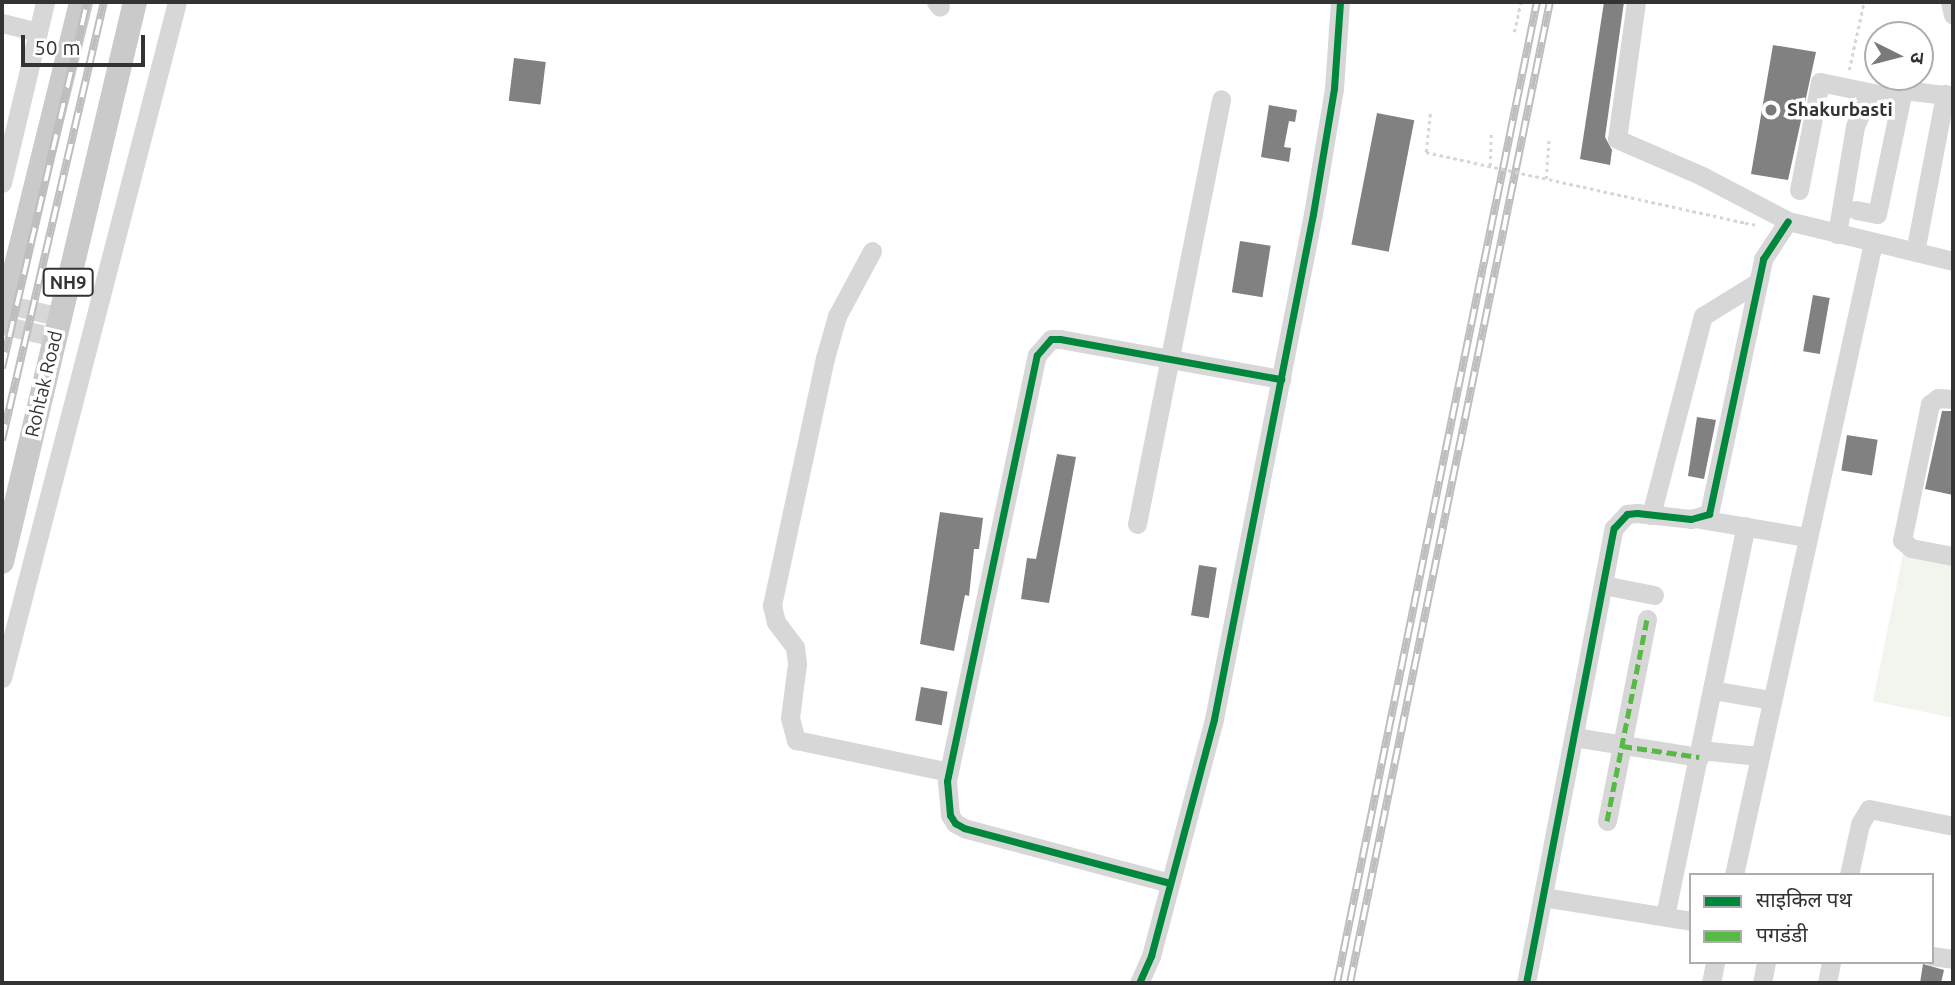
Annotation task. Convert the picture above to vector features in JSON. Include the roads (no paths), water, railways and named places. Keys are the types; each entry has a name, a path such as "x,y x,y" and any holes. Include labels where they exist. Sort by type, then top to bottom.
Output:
{"main road":[{"name":"NH9","path":"3,314 81,2"},
{"name":"Rohtak Road","path":"2,562 135,2"}],"street":[{"path":"2,183 45,2"},
{"path":"2,678 177,2"},
{"path":"1139,983 1151,956 1214,719 1281,379 1334,88 1340,2"},
{"path":"1636,2 1617,139 1702,176 1788,221 1953,261"},
{"path":"1950,2 1953,15"},
{"path":"2,23 38,32"},
{"path":"1799,190 1821,82 1882,95"},
{"path":"1838,234 1855,126 1864,107 1882,95 1899,91"},
{"path":"1857,210 1877,214 1903,91"},
{"path":"1912,91 1949,95 1915,252"},
{"path":"1137,524 1221,99"},
{"path":"1700,519 1709,514 1713,504 1763,259 1788,221"},
{"path":"1734,873 1873,243"},
{"path":"872,251 837,316 825,358 772,605 776,622 795,647 797,664 790,718 796,740 948,772"},
{"path":"1651,515 1703,316 1758,282"},
{"path":"3,314 58,327"},
{"path":"1170,883 964,828 955,823 950,815 946,799 948,772 1037,355 1051,339 1281,379"},
{"path":"1953,399 1938,398 1930,404 1902,540 1911,548 1953,556"},
{"path":"1526,983 1614,528 1627,514 1651,515 1700,519 1807,537"},
{"path":"1665,916 1746,526"},
{"path":"1603,585 1654,596"},
{"path":"1606,821 1647,619"},
{"path":"1712,690 1771,701"},
{"path":"1574,737 1622,746 1759,756"},
{"path":"1849,873 1860,824 1869,808 1953,826"},
{"path":"1543,897 1689,920"},
{"path":"1934,956 1953,959"},
{"path":"1711,983 1715,964"},
{"path":"1762,983 1766,964"},
{"path":"1827,983 1831,964"}],"railway":[{"path":"2,368 87,2"},
{"path":"2,440 104,2"},
{"path":"1337,983 1537,2"},
{"path":"1350,983 1550,2"}],"place":[{"name":"Shakurbasti","path":"1771,110"}]}
